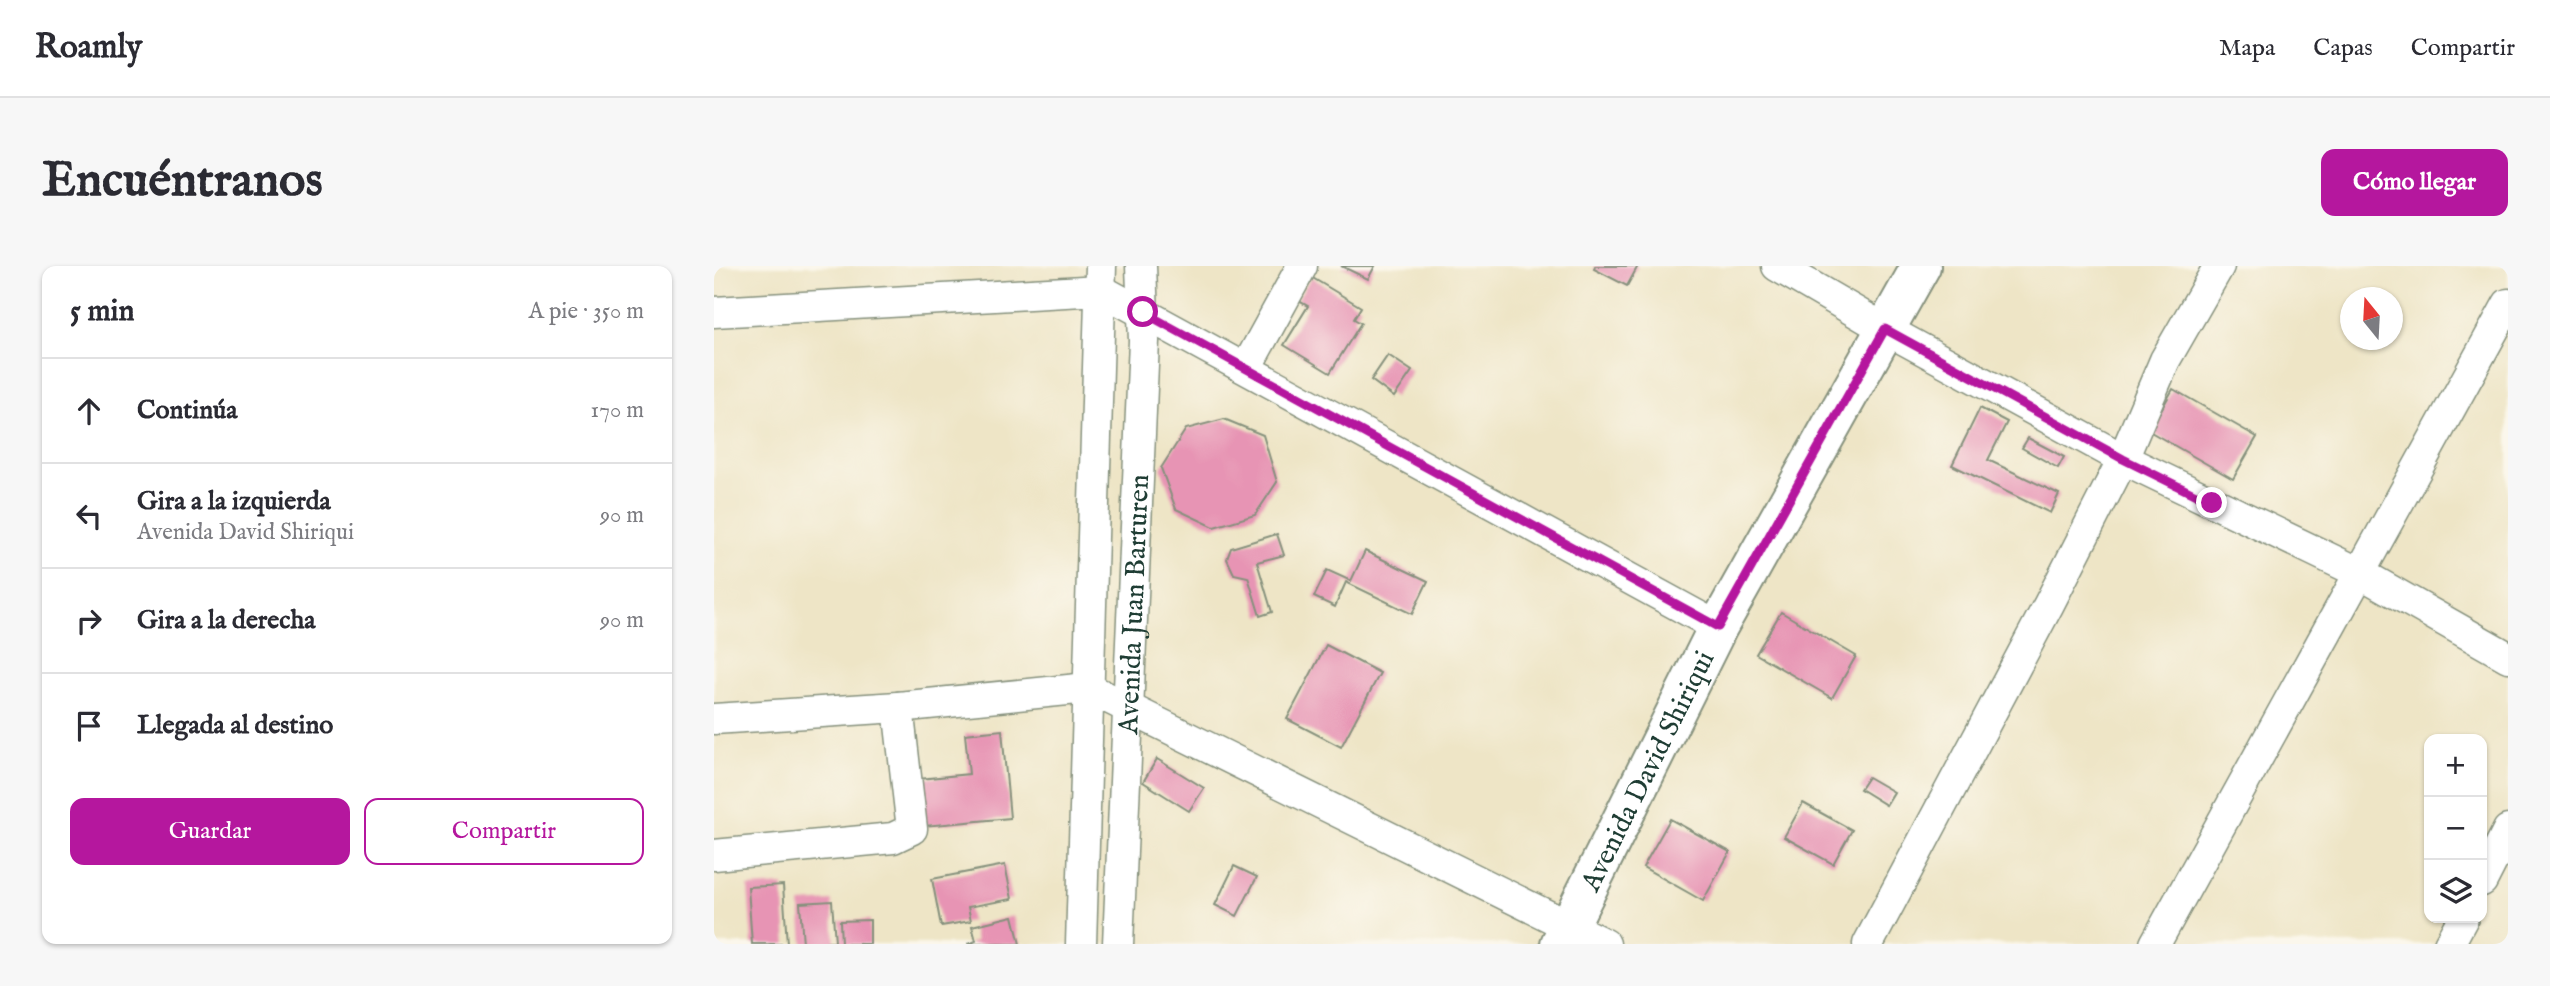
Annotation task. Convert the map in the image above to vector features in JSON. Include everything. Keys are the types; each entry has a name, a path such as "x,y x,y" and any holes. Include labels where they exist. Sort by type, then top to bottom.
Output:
{"main road":[{"name":"Avenida David Shiriqui","path":"1564,935 1718,627 1921,266"}],"street":[{"name":"Avenida Juan Barturen","path":"1118,944 1144,341 1141,266"},
{"path":"1246,368 1301,266"},
{"path":"1777,266 1885,329 2123,459 2360,573 2508,657"},
{"path":"1868,944 2123,459 2165,360 2219,266"},
{"name":"Avenida Juan Barturen","path":"1081,944 1101,278"},
{"path":"714,312 1101,278 1143,312 1718,627"},
{"path":"2155,944 2508,304"},
{"path":"714,719 898,707 1088,688 1564,935 1605,944"},
{"path":"714,855 893,838 912,829 898,707"},
{"path":"2487,871 2508,830"},
{"path":"2449,944 2460,923"}],"building":[{"path":"1341,266 1375,266 1368,279"},
{"path":"1595,266 1638,266 1627,286 1594,269"},
{"path":"1311,277 1361,307 1354,319 1361,323 1330,373 1284,345 1308,306 1297,300"},
{"path":"1388,355 1412,371 1394,397 1371,380"},
{"path":"2173,389 2257,437 2233,479 2149,431"},
{"path":"1980,408 2007,422 1988,460 2059,494 2050,513 1952,465"},
{"path":"1224,419 1263,435 1277,482 1255,515 1214,527 1176,509 1161,468 1186,429"},
{"path":"2028,438 2064,457 2058,468 2022,448"},
{"path":"1277,534 1284,555 1257,562 1272,612 1260,616 1248,577 1234,574 1227,559 1231,548"},
{"path":"1365,551 1428,581 1412,614 1346,582 1335,607 1314,597 1327,570 1351,581"},
{"path":"1781,612 1856,656 1832,698 1756,654"},
{"path":"1326,645 1380,673 1341,747 1287,719"},
{"path":"1002,730 1010,818 924,826 919,779 969,774 965,734"},
{"path":"1157,759 1204,788 1189,811 1143,782"},
{"path":"1868,777 1894,792 1886,805 1860,789"},
{"path":"1803,803 1852,830 1833,864 1784,837"},
{"path":"1670,819 1730,852 1703,901 1643,867"},
{"path":"1005,865 1012,899 968,907 971,921 941,926 932,879"},
{"path":"1234,866 1257,877 1237,916 1215,905"},
{"path":"783,885 787,944 752,944 748,887"},
{"path":"832,901 835,942 803,944 800,903"},
{"path":"1013,916 1020,944 968,944 976,941 972,926"},
{"path":"870,920 870,944 841,944 840,921"}],"route":[{"path":"1143,312 1718,627 1885,329 2123,459 2212,503"}]}
